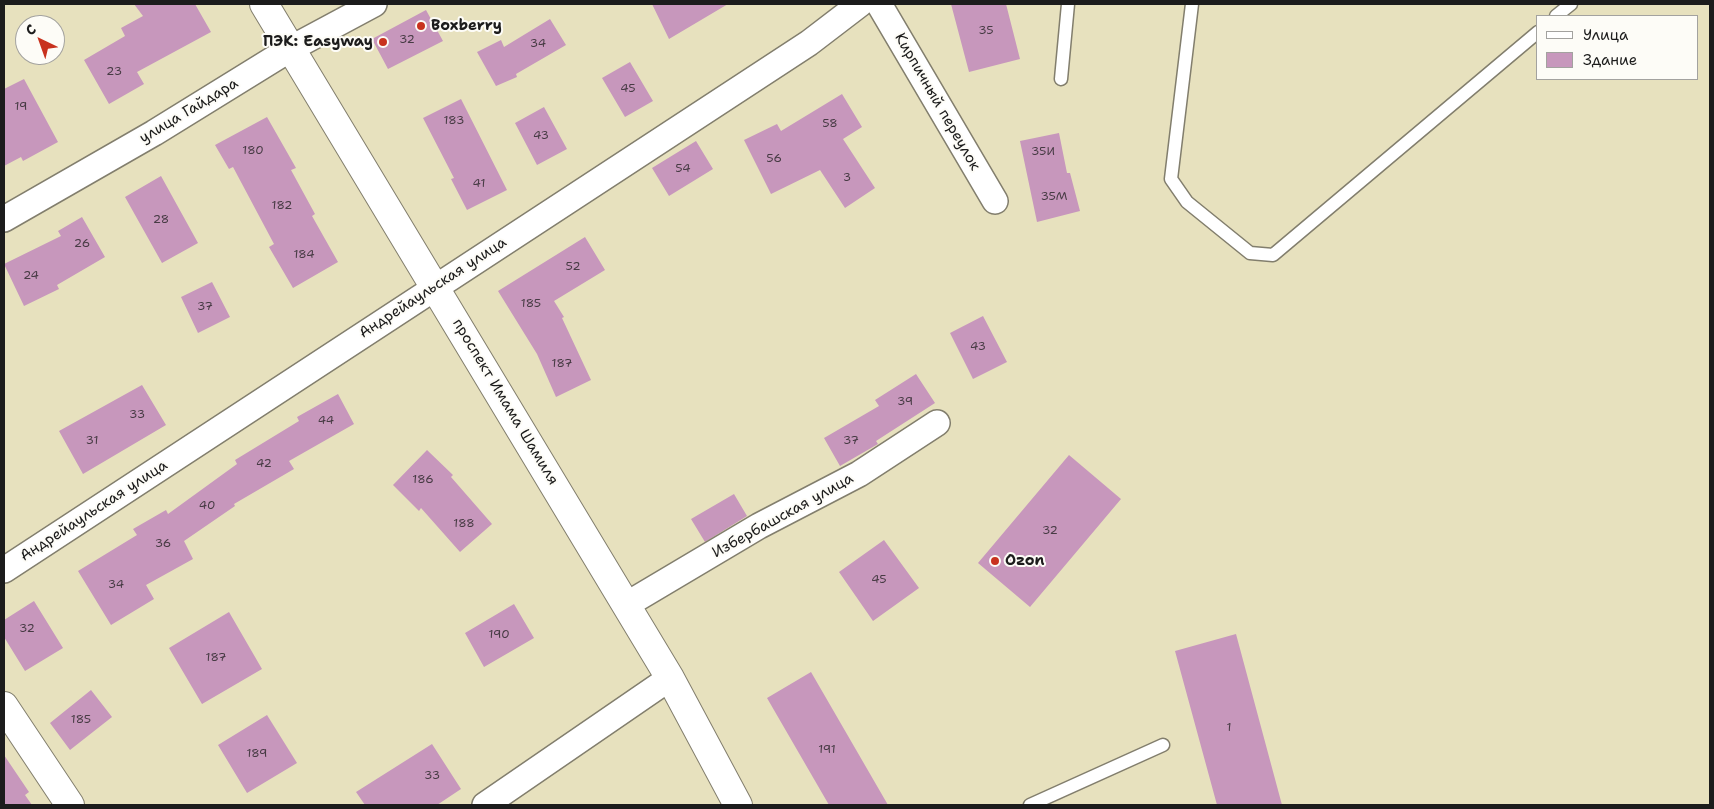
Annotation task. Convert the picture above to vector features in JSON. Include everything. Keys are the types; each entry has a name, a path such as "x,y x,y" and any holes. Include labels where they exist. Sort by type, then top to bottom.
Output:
{"main road":[{"name":"проспект Имама Шамиля","path":"264,4 670,678 738,805"},
{"path":"4,706 70,805"}],"street":[{"name":"улица Гайдара","path":"4,219 154,133 290,49 374,4"},
{"name":"Андрейаульская улица","path":"4,570 801,48 860,4"},
{"name":"Кирпичный переулок","path":"879,4 995,201"},
{"name":"Избербашская улица","path":"626,605 759,526 859,474 937,423"},
{"path":"485,805 670,678"}],"lane":[{"path":"1061,79 1068,4"},
{"path":"1192,4 1171,179 1187,202 1250,253 1272,255 1536,34"},
{"path":"1557,15 1571,4"},
{"path":"1030,805 1163,745"}],"building":[{"path":"134,4 195,4 211,32 137,72 144,84 109,104 84,60 125,36 121,28 143,16"},
{"path":"652,4 728,4 669,39"},
{"path":"951,4 1006,4 1020,59 969,72"},
{"path":"426,10 443,41 388,69 372,39"},
{"path":"550,19 566,45 516,74 517,77 496,86 477,52 501,40 504,47"},
{"path":"630,62 653,101 625,117 602,78"},
{"path":"24,79 58,142 23,161 21,157 4,166 4,89"},
{"path":"842,94 862,127 843,139 875,188 845,208 820,170 771,194 744,140 777,124 781,131"},
{"path":"461,99 507,190 467,210 451,179 454,178 423,118"},
{"path":"544,107 567,149 537,165 515,123"},
{"path":"267,117 296,168 291,170 315,214 312,216 338,262 293,288 269,247 274,244 233,167 229,169 215,145"},
{"path":"1059,133 1067,173 1070,173 1080,211 1037,222 1020,141"},
{"path":"696,141 713,169 669,196 652,168"},
{"path":"161,176 198,243 162,263 125,197"},
{"path":"82,217 105,257 57,285 59,289 24,306 4,264 61,236 58,231"},
{"path":"585,237 605,270 554,301 564,317 562,318 591,380 556,397 537,354 498,291"},
{"path":"212,282 230,317 198,333 181,297"},
{"path":"983,316 1007,362 973,379 950,333"},
{"path":"916,374 935,403 876,441 878,444 840,466 824,438 879,406 875,400"},
{"path":"142,385 166,425 83,474 59,431"},
{"path":"338,394 354,424 289,461 294,469 234,504 235,506 184,541 193,559 146,585 154,599 111,625 78,571 137,535 133,529 166,510 168,514 237,464 235,460 299,421 297,417"},
{"path":"427,450 453,475 451,477 492,524 460,552 421,508 419,511 393,485"},
{"path":"1069,455 1121,499 1030,607 978,563"},
{"path":"734,494 747,516 705,542 691,519"},
{"path":"884,540 919,588 873,621 839,572"},
{"path":"34,601 63,648 25,671 4,637 4,620"},
{"path":"514,604 534,638 484,667 465,633"},
{"path":"229,612 262,669 202,704 169,648"},
{"path":"1236,634 1282,805 1217,805 1175,651"},
{"path":"811,672 888,805 829,805 767,698"},
{"path":"91,690 112,717 70,750 50,723"},
{"path":"267,715 297,763 247,793 218,745"},
{"path":"432,744 461,789 437,805 365,805 356,792"},
{"path":"4,755 29,792 25,795 32,805 4,805"}],"place":[{"name":"Boxberry","path":"421,26"},
{"name":"ПЭК: Easyway","path":"383,42"},
{"name":"Ozon","path":"995,561"}]}
